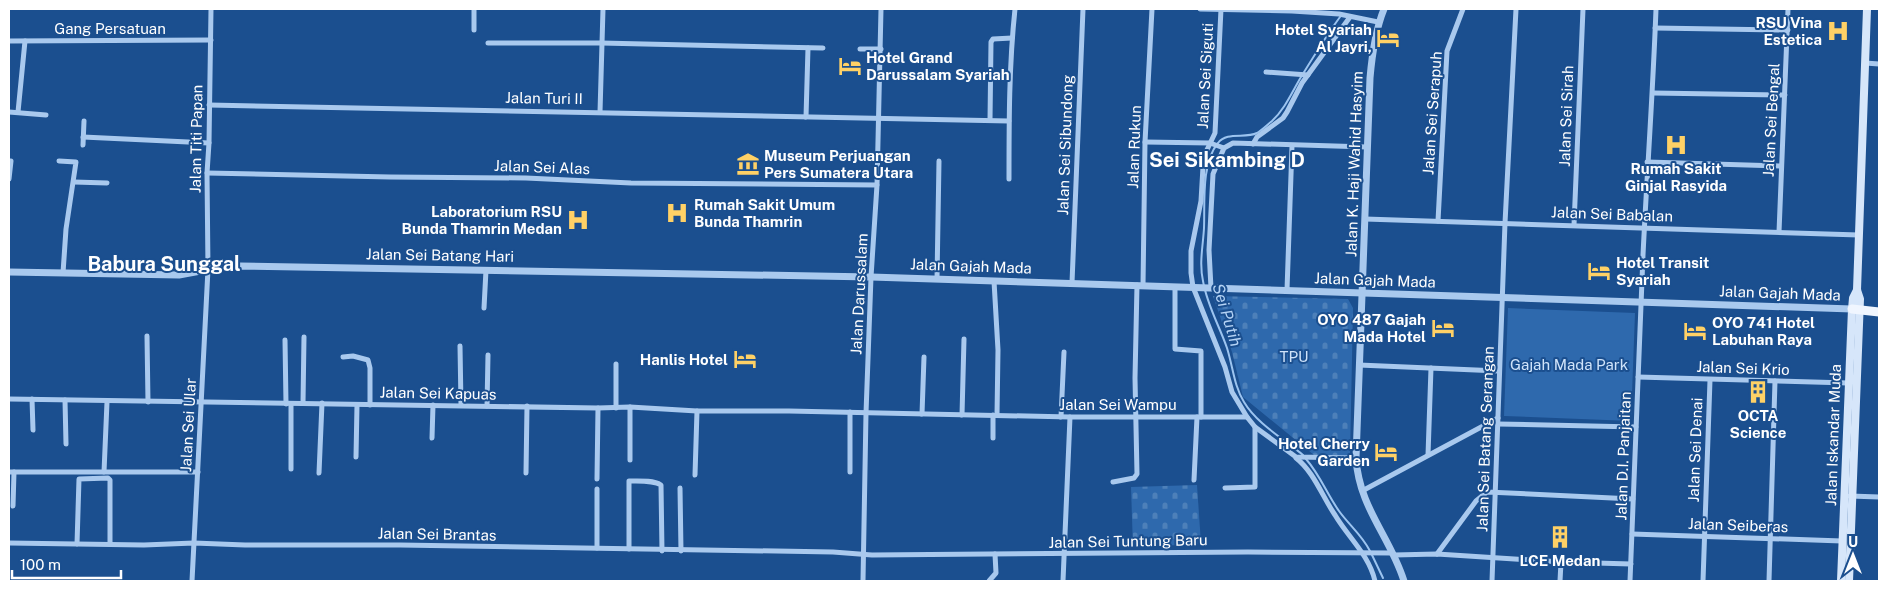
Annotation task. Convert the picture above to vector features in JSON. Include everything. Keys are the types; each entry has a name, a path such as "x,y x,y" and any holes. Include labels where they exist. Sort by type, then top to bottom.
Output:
{"main road":[{"name":"Jalan Iskandar Muda","path":"1841,581 1848,384 1856,309 1860,299 1857,290 1866,9"},
{"name":"Jalan Iskandar Muda","path":"1849,581 1856,309"},
{"name":"Jalan Gajah Mada","path":"1856,309 1879,312"}],"street":[{"name":"Jalan Titi Papan","path":"208,269 207,173 212,9"},
{"path":"474,9 474,30"},
{"path":"600,112 603,9"},
{"name":"Jalan Darussalam","path":"863,581 866,413 871,276 877,185 881,9"},
{"path":"1009,179 1009,121 1015,9"},
{"name":"Jalan Sei Sibundong","path":"1072,283 1082,9"},
{"name":"Jalan Rukun","path":"1113,482 1124,481 1136,476 1140,285 1152,9"},
{"path":"1200,9 1338,12 1378,22"},
{"name":"Jalan Sei Siguti","path":"1221,9 1215,133 1212,143 1205,154 1201,201 1190,251 1194,287 1225,367 1232,392 1247,417"},
{"name":"Jalan K. Haji Wahid Hasyim","path":"1384,9 1378,22 1370,78 1356,458 1362,491 1367,506 1393,554 1404,581"},
{"name":"Jalan Sei Serapuh","path":"1438,221 1447,51 1463,9"},
{"name":"Jalan Sei Batang Serangan","path":"1492,581 1505,223 1516,9"},
{"name":"Jalan Sei Sirah","path":"1574,225 1583,9"},
{"name":"Jalan D.I. Panjaitan","path":"1630,581 1644,228 1653,93 1656,9"},
{"name":"Jalan Sei Bengal","path":"1778,232 1788,9"},
{"path":"1253,144 1257,138 1283,118 1305,75 1349,16"},
{"path":"1656,28 1788,30"},
{"path":"990,120 991,42 993,39 1012,38"},
{"name":"Gang Persatuan","path":"9,41 211,40"},
{"path":"18,112 25,41"},
{"path":"488,43 602,43 823,48"},
{"path":"806,117 808,48"},
{"path":"860,48 881,49"},
{"path":"1865,63 1879,64"},
{"path":"1266,72 1305,75"},
{"path":"1653,93 1785,95"},
{"name":"Jalan Turi II","path":"209,105 1009,121"},
{"path":"9,112 46,116"},
{"path":"83,145 84,121"},
{"path":"84,138 209,143"},
{"path":"1145,142 1212,143 1222,147 1233,143 1368,147"},
{"path":"1287,290 1292,146"},
{"path":"1210,288 1208,250 1213,174 1222,147"},
{"path":"9,179 10,161"},
{"path":"59,161 76,162 66,229 63,273"},
{"path":"937,279 939,161"},
{"path":"1648,162 1781,166"},
{"name":"Jalan Sei Alas","path":"207,173 390,178 509,178 631,183 877,185"},
{"path":"74,182 107,184"},
{"name":"Jalan Sei Babalan","path":"1365,219 1859,235"},
{"name":"Jalan Sei Batang Hari","path":"9,272 179,275 208,269 240,266 871,276"},
{"name":"Jalan Sei Ular","path":"192,581 208,269"},
{"path":"484,308 486,270"},
{"name":"Jalan Gajah Mada","path":"871,276 1856,309"},
{"path":"992,438 998,350 994,281"},
{"path":"1175,287 1175,349 1201,351 1199,417 1194,480"},
{"path":"147,336 148,402"},
{"path":"303,403 304,337"},
{"path":"962,415 964,339"},
{"path":"285,340 291,469"},
{"path":"460,346 461,405"},
{"path":"1061,417 1064,352"},
{"path":"343,357 353,356 368,360 370,368 370,405"},
{"path":"487,406 488,356"},
{"path":"922,414 924,357"},
{"path":"616,364 616,408"},
{"path":"1360,365 1499,370"},
{"path":"1428,456 1432,368"},
{"name":"Jalan Sei Krio","path":"1638,378 1848,384"},
{"name":"Jalan Sei Denai","path":"1703,581 1710,380"},
{"path":"1769,581 1775,382"},
{"name":"Jalan Sei Kapuas","path":"9,399 107,402 630,407 697,411 866,413"},
{"path":"32,399 33,430"},
{"path":"65,400 66,444"},
{"path":"104,472 107,402"},
{"path":"319,473 322,403"},
{"path":"356,457 357,405"},
{"path":"432,438 433,405"},
{"path":"526,473 527,406"},
{"path":"630,407 630,460"},
{"path":"597,478 598,408"},
{"path":"695,475 697,411"},
{"path":"850,412 850,472"},
{"name":"Jalan Sei Wampu","path":"866,413 1061,417 1247,417"},
{"path":"1063,581 1070,417"},
{"path":"1247,417 1255,427 1298,457 1308,470 1333,514 1365,554 1375,581"},
{"path":"1362,491 1498,421 1636,428"},
{"path":"1225,488 1255,488 1255,427"},
{"path":"1298,457 1356,458"},
{"path":"12,506 11,472 198,472"},
{"path":"77,544 79,479 108,478 110,480 110,544"},
{"path":"629,549 629,481 638,481 661,485 662,550"},
{"path":"597,488 597,548"},
{"path":"680,488 681,551"},
{"path":"1437,554 1483,494 1496,491 1634,499"},
{"path":"1844,496 1879,497"},
{"name":"Jalan Seiberas","path":"1632,534 1842,541"},
{"name":"Jalan Sei Brantas","path":"9,544 194,543 597,548 864,554"},
{"name":"Jalan Sei Tuntung Baru","path":"864,554 1376,553 1437,554 1561,562 1631,564"},
{"path":"989,581 996,573 995,554"},
{"path":"1560,581 1561,562"}],"green space":[{"name":"TPU","path":"1213,296 1348,299 1353,308 1350,456 1314,455 1243,397 1232,352"},
{"name":"Gajah Mada Park","path":"1508,308 1635,313 1631,421 1504,416"},
{"path":"1197,485 1201,544 1133,547 1131,487"}],"waterway":[{"name":"Sei Putih","path":"1303,455 1271,431 1249,410 1238,389 1227,348 1207,298 1202,274 1201,261 1206,172 1213,151 1222,139 1257,133 1277,116 1340,17"},
{"name":"Sei Putih","path":"1306,459 1339,511 1370,551"},
{"name":"Sei Putih","path":"1372,555 1383,578"}],"place":[{"name":"RSU Vina Estetica","path":"1838,31"},
{"name":"Hotel Syariah Al Jayri,","path":"1388,38"},
{"name":"Hotel Grand Darussalam Syariah","path":"850,66"},
{"name":"Rumah Sakit Ginjal Rasyida","path":"1676,145"},
{"name":"Museum Perjuangan Pers Sumatera Utara","path":"748,164"},
{"name":"Rumah Sakit Umum Bunda Thamrin","path":"677,213"},
{"name":"Laboratorium RSU Bunda Thamrin Medan","path":"578,220"},
{"name":"Hotel Transit Syariah","path":"1599,271"},
{"name":"OYO 487 Gajah Mada Hotel","path":"1443,328"},
{"name":"OYO 741 Hotel Labuhan Raya","path":"1695,331"},
{"name":"Hanlis Hotel","path":"745,359"},
{"name":"OCTA Science","path":"1758,392"},
{"name":"Hotel Cherry Garden","path":"1386,452"},
{"name":"LCE Medan","path":"1560,537"}],"district":[{"name":"Sei Sikambing D","path":"1227,160"},
{"name":"Babura Sunggal","path":"164,264"}]}
